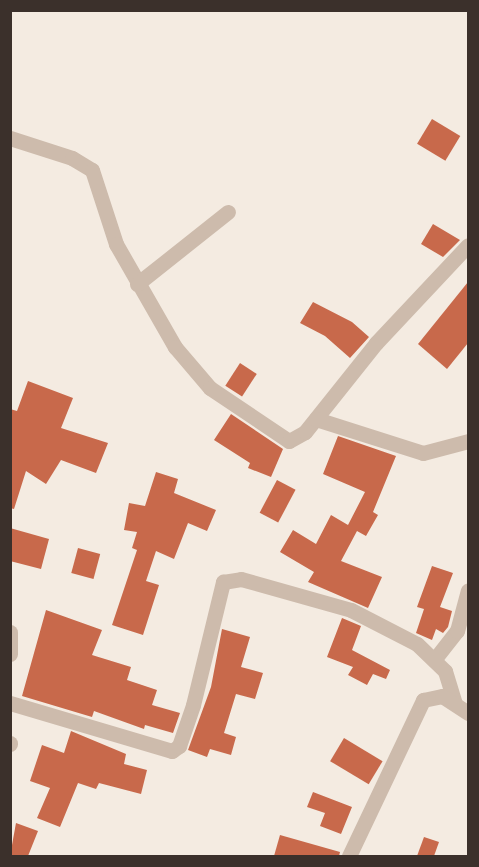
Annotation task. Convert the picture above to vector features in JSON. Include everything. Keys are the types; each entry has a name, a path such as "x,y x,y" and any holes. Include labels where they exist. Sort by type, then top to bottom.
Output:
{"street":[{"path":"10,138 72,158 92,170 116,244 175,347 210,388 232,405 289,441 298,440 376,344 468,244"},
{"path":"137,284 228,212"},
{"path":"316,419 423,453 468,441"},
{"path":"10,703 172,751 179,746 193,705 223,582 241,579 351,610 417,644 445,670 454,704"},
{"path":"434,660 457,631 468,590"},
{"path":"10,632 10,654"},
{"path":"349,856 423,700 442,696 468,713"}],"building":[{"path":"432,119 460,136 445,161 417,144"},
{"path":"433,224 460,240 443,257 421,244"},
{"path":"468,282 468,343 447,369 418,344"},
{"path":"313,302 352,322 369,337 350,358 325,336 300,323"},
{"path":"240,363 257,374 242,397 225,386"},
{"path":"28,381 73,398 61,428 108,443 96,473 61,460 46,484 26,471 14,509 10,508 10,409 17,411"},
{"path":"231,414 283,449 271,477 248,468 250,463 214,440"},
{"path":"338,436 396,456 373,512 378,515 366,536 357,531 341,561 382,577 368,608 308,582 314,572 280,552 293,530 316,544 331,515 348,525 365,492 323,474"},
{"path":"156,472 178,479 174,493 216,510 207,531 188,523 174,559 156,551 146,581 159,585 143,635 112,625 137,550 132,548 137,532 124,530 129,503 145,506"},
{"path":"277,480 296,490 278,523 260,513"},
{"path":"10,528 49,539 41,569 10,561"},
{"path":"78,548 100,554 93,579 71,573"},
{"path":"432,566 453,573 440,607 452,611 448,627 443,633 436,629 432,640 416,633 424,609 417,607"},
{"path":"46,610 102,630 92,655 131,667 127,680 157,690 152,705 180,713 173,733 145,725 144,729 94,711 92,717 22,696"},
{"path":"342,618 361,626 352,650 390,670 386,679 373,674 367,685 348,675 353,667 327,657"},
{"path":"222,629 250,637 241,667 263,673 255,699 236,694 224,733 236,737 231,755 210,749 207,757 188,750 211,687"},
{"path":"71,731 126,754 124,764 147,770 141,794 99,783 96,789 78,783 60,827 37,818 50,788 30,781 42,745 64,753"},
{"path":"344,738 383,761 369,784 330,761"},
{"path":"313,792 352,807 341,834 320,826 325,813 307,807"},
{"path":"16,823 38,831 28,856 10,856"},
{"path":"280,835 340,852 339,856 274,856"},
{"path":"424,837 439,842 434,856 417,856"}]}
